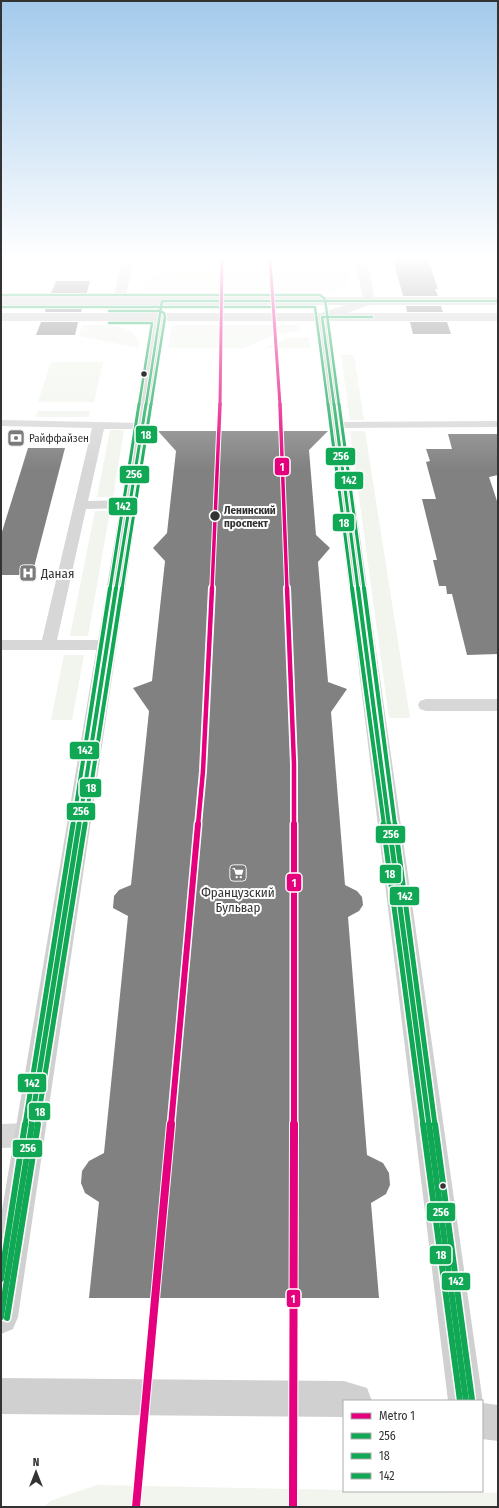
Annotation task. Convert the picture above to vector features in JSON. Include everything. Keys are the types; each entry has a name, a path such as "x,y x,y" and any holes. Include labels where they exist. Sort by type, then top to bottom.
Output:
{"street":[{"path":"1,1317 157,329"},
{"path":"323,329 466,1400"},
{"path":"1,1396 349,1400"},
{"path":"483,1421 498,1423"}],"lane":[{"path":"1,423 142,426"},
{"path":"336,425 498,424"},
{"path":"48,645 99,425"},
{"path":"81,505 129,504"},
{"path":"1,645 107,645"},
{"path":"426,705 498,705"},
{"path":"1,1136 30,1135"}],"shaded area":[{"path":"81,329 127,329 137,339 139,348 79,336"},
{"path":"171,329 300,329 300,331 277,334 243,348 168,348"},
{"path":"309,337 310,348 265,348 288,338"},
{"path":"341,355 354,355 364,420 350,420"},
{"path":"51,362 103,362 94,402 38,402"},
{"path":"38,411 90,411 89,417 36,417"},
{"path":"110,430 124,430 113,497 97,497"},
{"path":"350,431 365,431 410,718 389,718"},
{"path":"95,511 110,511 88,636 70,636"},
{"path":"64,655 84,655 72,720 51,720"},
{"path":"97,1485 343,1490 343,1492 498,1493 498,1507 44,1507 50,1501"}],"building":[{"path":"38,329 76,329 75,335 36,335"},
{"path":"412,329 449,329 451,334 413,334"},
{"name":"Французский Бульвар","path":"158,431 328,431 309,450 316,535 330,548 318,562 328,682 347,689 331,712 345,885 357,891 362,897 363,905 359,911 348,917 367,1155 383,1163 389,1173 390,1185 386,1194 371,1203 379,1298 89,1298 99,1202 85,1193 81,1183 82,1171 89,1161 104,1153 128,916 113,908 114,896 119,890 131,885 149,711 133,688 152,681 165,561 153,548 167,533 176,451"},
{"path":"448,434 498,434 498,475 489,477 498,504 498,654 467,655 452,594 447,594 446,586 439,586 433,560 437,560 422,499 436,499 426,462 430,461 426,449 452,449"},
{"path":"28,448 65,448 32,575 1,575 1,535"}],"metro line":[{"name":"1","path":"136,1507 203,771 222,365 222,329"},
{"name":"1","path":"275,329 294,764 293,1507"}],"transit line":[{"name":"142","path":"1,1279 151,329"},
{"name":"256","path":"1,1317 158,329"},
{"name":"18","path":"7,1318 163,329"},
{"name":"18","path":"318,329 460,1400"},
{"name":"256","path":"324,329 466,1400"},
{"name":"142","path":"329,329 472,1400"}],"place":[{"name":"Райффайзен","path":"16,438"},
{"name":"Ленинский проспект","path":"215,516"},
{"name":"Даная","path":"28,573"},
{"name":"Французский Бульвар","path":"238,873"}]}
